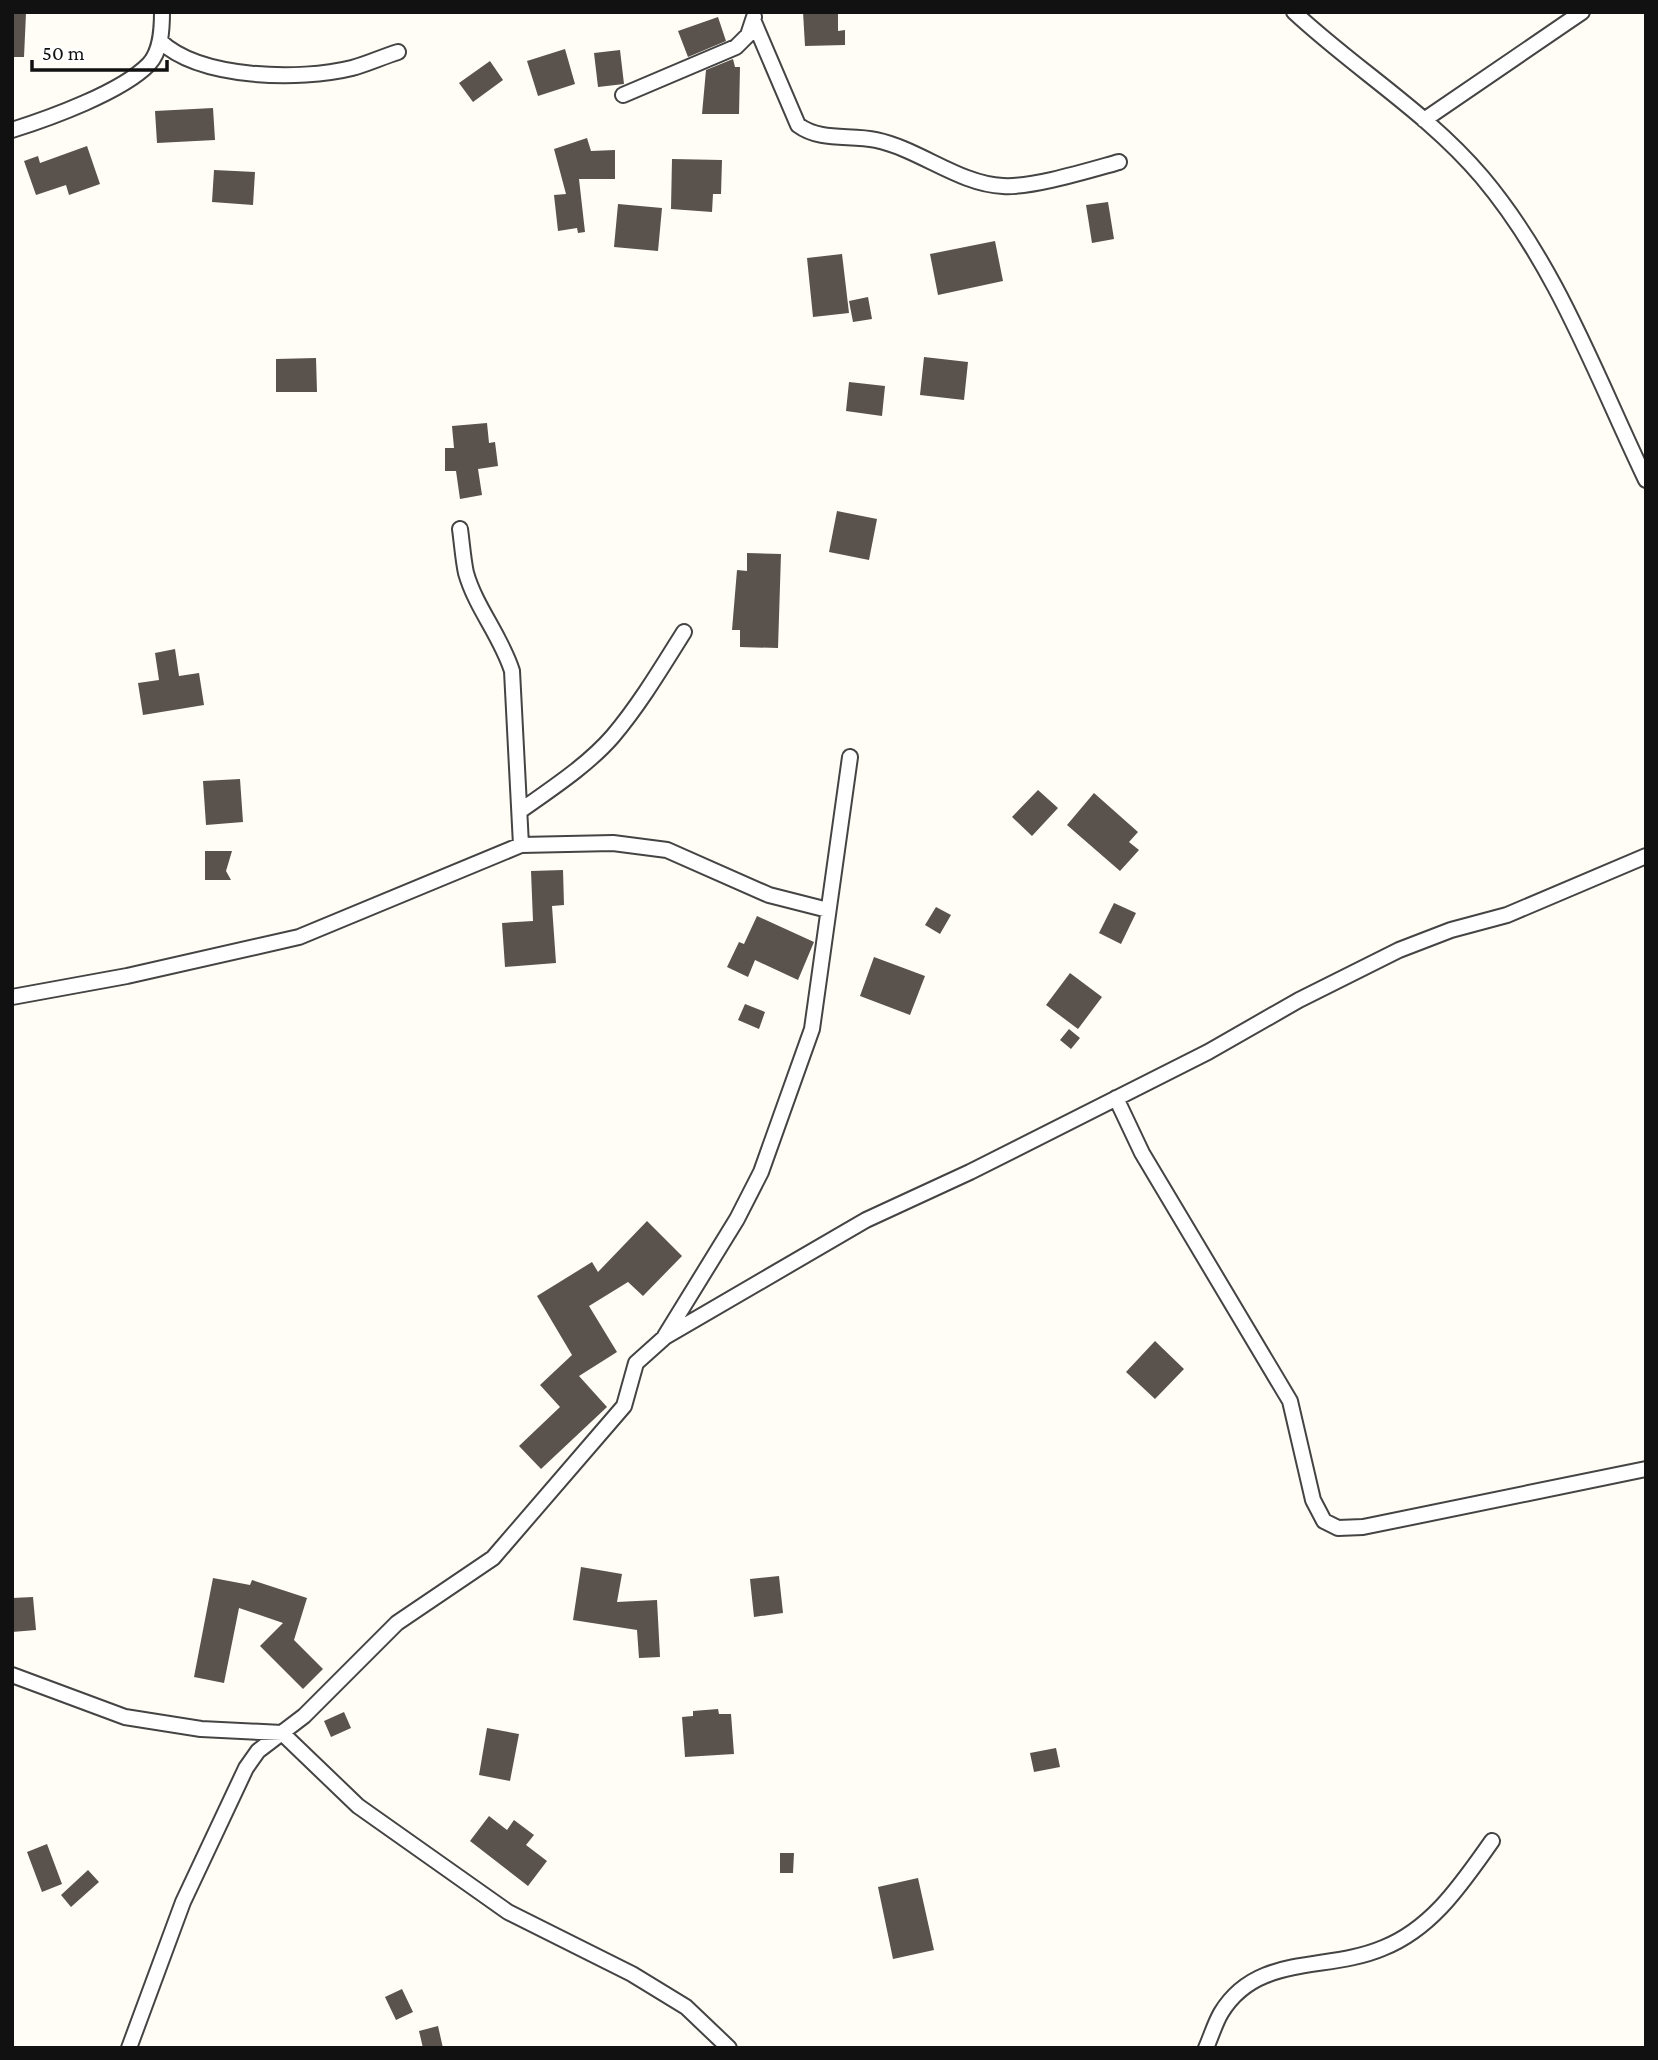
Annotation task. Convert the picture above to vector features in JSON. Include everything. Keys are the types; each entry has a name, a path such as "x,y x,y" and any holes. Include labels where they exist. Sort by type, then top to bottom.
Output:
{"street":[{"path":"12,130 47,119 125,82 150,63 160,41 162,12"},
{"path":"1294,12 1424,120 1481,176 1530,242 1567,307 1646,480"},
{"path":"1424,120 1582,12"},
{"path":"623,95 736,47 748,35 754,17"},
{"path":"754,17 798,125 807,131 877,140 971,178 1003,186 1064,176 1119,162"},
{"path":"160,41 174,54 212,67 260,73 315,74 352,68 398,52"},
{"path":"460,529 467,573 480,605 504,645 512,671 521,845"},
{"path":"520,810 553,787 612,737 647,690 684,632"},
{"path":"665,1337 737,1219 761,1172 812,1029 850,757"},
{"path":"12,997 127,976 299,937 521,845 613,842 667,850 769,895 828,910"},
{"path":"129,2048 183,1902 246,1768 258,1751 304,1716 397,1623 493,1558 624,1406 636,1363 665,1337 866,1220 1116,1098 1399,950 1451,930 1519,911 1646,856"},
{"path":"1116,1098 1142,1153 1290,1401 1313,1500 1324,1521 1338,1528 1363,1527 1646,1469"},
{"path":"12,1675 125,1717 201,1729 282,1733 358,1805 508,1912 632,1974 686,2007 729,2048"},
{"path":"1206,2048 1221,2013 1243,1987 1281,1968 1337,1960 1383,1948 1412,1932 1453,1895 1492,1841"}],"building":[{"path":"803,12 838,12 838,31 845,30 845,45 805,46"},
{"path":"12,13 26,13 24,57 12,57"},
{"path":"718,17 726,41 688,57 678,31"},
{"path":"565,49 575,84 538,96 527,61"},
{"path":"620,50 624,84 598,87 594,53"},
{"path":"733,59 735,67 740,67 739,114 702,114 706,70"},
{"path":"490,61 503,80 473,102 459,83"},
{"path":"213,108 215,140 157,143 155,111"},
{"path":"587,138 591,151 615,150 615,179 579,179 585,232 578,233 577,228 558,231 554,195 566,194 554,149"},
{"path":"87,146 100,184 69,195 66,185 36,195 24,161 38,156 40,163"},
{"path":"672,159 722,160 721,194 713,194 712,212 671,209"},
{"path":"214,170 255,172 253,205 212,202"},
{"path":"1108,202 1114,239 1092,243 1086,205"},
{"path":"618,204 662,208 658,251 614,247"},
{"path":"995,241 1003,281 938,295 930,254"},
{"path":"842,254 849,313 813,317 807,258"},
{"path":"868,297 872,319 853,322 849,301"},
{"path":"924,357 968,362 964,400 920,395"},
{"path":"316,358 317,392 276,392 276,359"},
{"path":"849,382 885,386 882,416 846,411"},
{"path":"487,423 489,443 495,442 498,466 478,469 482,495 460,499 456,471 445,471 445,448 454,448 452,426"},
{"path":"837,511 877,519 869,560 829,552"},
{"path":"747,553 781,554 778,648 740,647 740,630 732,630 737,570 747,571"},
{"path":"175,649 179,676 199,673 204,705 143,715 138,683 159,680 155,653"},
{"path":"240,779 243,822 206,825 203,781"},
{"path":"1038,790 1058,808 1032,836 1012,817"},
{"path":"1094,793 1138,832 1129,842 1139,850 1120,871 1067,825"},
{"path":"205,851 232,851 226,871 231,880 205,880"},
{"path":"563,870 564,905 552,906 556,963 505,967 502,923 533,921 531,871"},
{"path":"1114,903 1136,913 1121,944 1099,933"},
{"path":"936,907 951,915 940,934 925,925"},
{"path":"757,916 814,942 798,980 755,960 748,977 727,967 739,942 744,944"},
{"path":"874,957 925,976 910,1015 860,996"},
{"path":"1070,973 1102,997 1078,1029 1046,1005"},
{"path":"745,1004 765,1012 759,1029 738,1020"},
{"path":"1069,1029 1080,1038 1071,1049 1060,1040"},
{"path":"647,1221 682,1256 643,1296 628,1282 589,1306 617,1352 579,1376 607,1407 541,1469 519,1446 560,1407 540,1385 572,1355 537,1296 592,1262 598,1272"},
{"path":"1155,1341 1184,1369 1155,1399 1126,1372"},
{"path":"581,1567 622,1574 617,1602 657,1600 660,1657 639,1658 637,1630 573,1620"},
{"path":"779,1576 783,1613 754,1617 750,1579"},
{"path":"213,1578 250,1585 252,1580 307,1598 294,1640 323,1669 303,1689 260,1646 283,1623 239,1608 224,1683 194,1677"},
{"path":"33,1597 36,1630 12,1632 12,1598"},
{"path":"718,1709 719,1714 731,1714 734,1754 685,1757 682,1717 693,1716 693,1711"},
{"path":"344,1712 351,1728 331,1737 324,1721"},
{"path":"487,1728 519,1734 510,1781 479,1775"},
{"path":"1056,1748 1060,1767 1034,1772 1030,1753"},
{"path":"489,1816 507,1830 514,1820 534,1835 526,1845 547,1861 528,1886 470,1841"},
{"path":"47,1844 62,1884 42,1892 27,1852"},
{"path":"780,1853 794,1853 793,1873 780,1873"},
{"path":"88,1870 99,1882 71,1907 61,1895"},
{"path":"918,1878 934,1950 893,1959 878,1887"},
{"path":"402,1989 413,2012 396,2020 385,1997"},
{"path":"438,2026 443,2048 423,2048 419,2031"}]}
